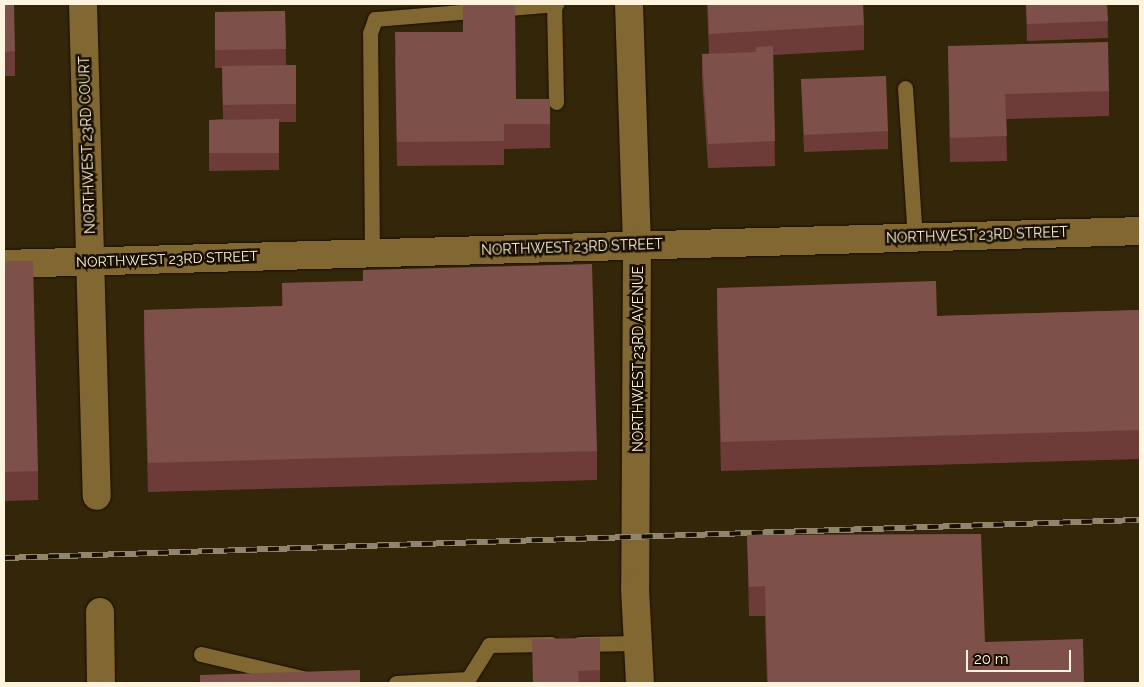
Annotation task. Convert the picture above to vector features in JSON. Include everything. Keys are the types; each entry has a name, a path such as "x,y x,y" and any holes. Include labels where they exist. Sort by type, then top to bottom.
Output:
{"street":[{"name":"NORTHWEST 23RD COURT","path":"83,4 97,496"},
{"name":"NORTHWEST 23RD AVENUE","path":"629,4 637,245 638,643 640,683"},
{"name":"NORTHWEST 23RD STREET","path":"4,264 1140,231"},
{"path":"100,612 101,683"}],"lane":[{"path":"372,253 370,33 375,19 555,4 556,102"},
{"path":"905,88 915,237"},
{"path":"396,683 468,679 489,645 638,643"},
{"path":"201,654 324,683"}],"building":[{"path":"4,4 14,4 15,51 4,52"},
{"path":"463,4 515,4 516,99 550,99 550,124 504,124 504,141 397,142 395,32 463,32"},
{"path":"708,4 863,4 864,25 709,34"},
{"path":"1026,4 1107,4 1108,21 1027,24"},
{"path":"285,11 286,49 215,50 215,12"},
{"path":"1108,42 1109,91 1005,94 1007,136 950,138 948,46"},
{"path":"773,46 775,141 708,144 702,54 756,52 756,47"},
{"path":"296,65 296,104 223,105 222,66"},
{"path":"886,76 888,131 804,135 801,79"},
{"path":"279,119 279,153 209,153 209,120"},
{"path":"4,261 33,261 38,471 4,472"},
{"path":"592,264 597,451 148,463 144,310 283,306 282,283 363,281 363,270"},
{"path":"936,281 937,316 1140,310 1140,430 721,442 717,288"},
{"path":"981,534 985,642 1083,639 1084,683 768,683 765,586 749,587 747,535"},
{"path":"600,638 600,670 578,671 579,683 533,683 532,639"},
{"path":"360,670 360,683 200,683 200,675"}],"railway":[{"path":"4,558 1140,520"}]}
